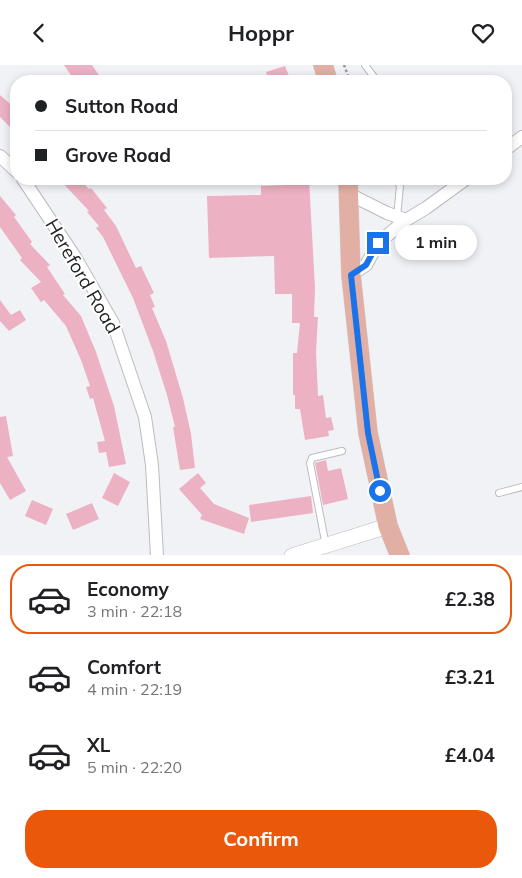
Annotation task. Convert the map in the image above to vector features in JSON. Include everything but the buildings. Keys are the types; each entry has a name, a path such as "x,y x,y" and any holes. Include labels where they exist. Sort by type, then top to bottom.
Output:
{"main road":[{"path":"348,187 351,275 368,433 388,527 400,555"}],"street":[{"path":"0,155 10,165"},
{"name":"Hereford Road","path":"27,185 75,257 113,323 145,417 152,465 157,555"},
{"path":"351,275 366,265 378,243 402,218 426,208 458,185"},
{"path":"348,187 402,218"},
{"path":"292,555 326,547 388,527"}],"lane":[{"path":"399,185 402,218"},
{"path":"326,547 310,463 312,458 342,451"},
{"path":"499,493 522,487"}],"route":[{"path":"378,243 366,265 351,275 368,433 380,491"}]}
